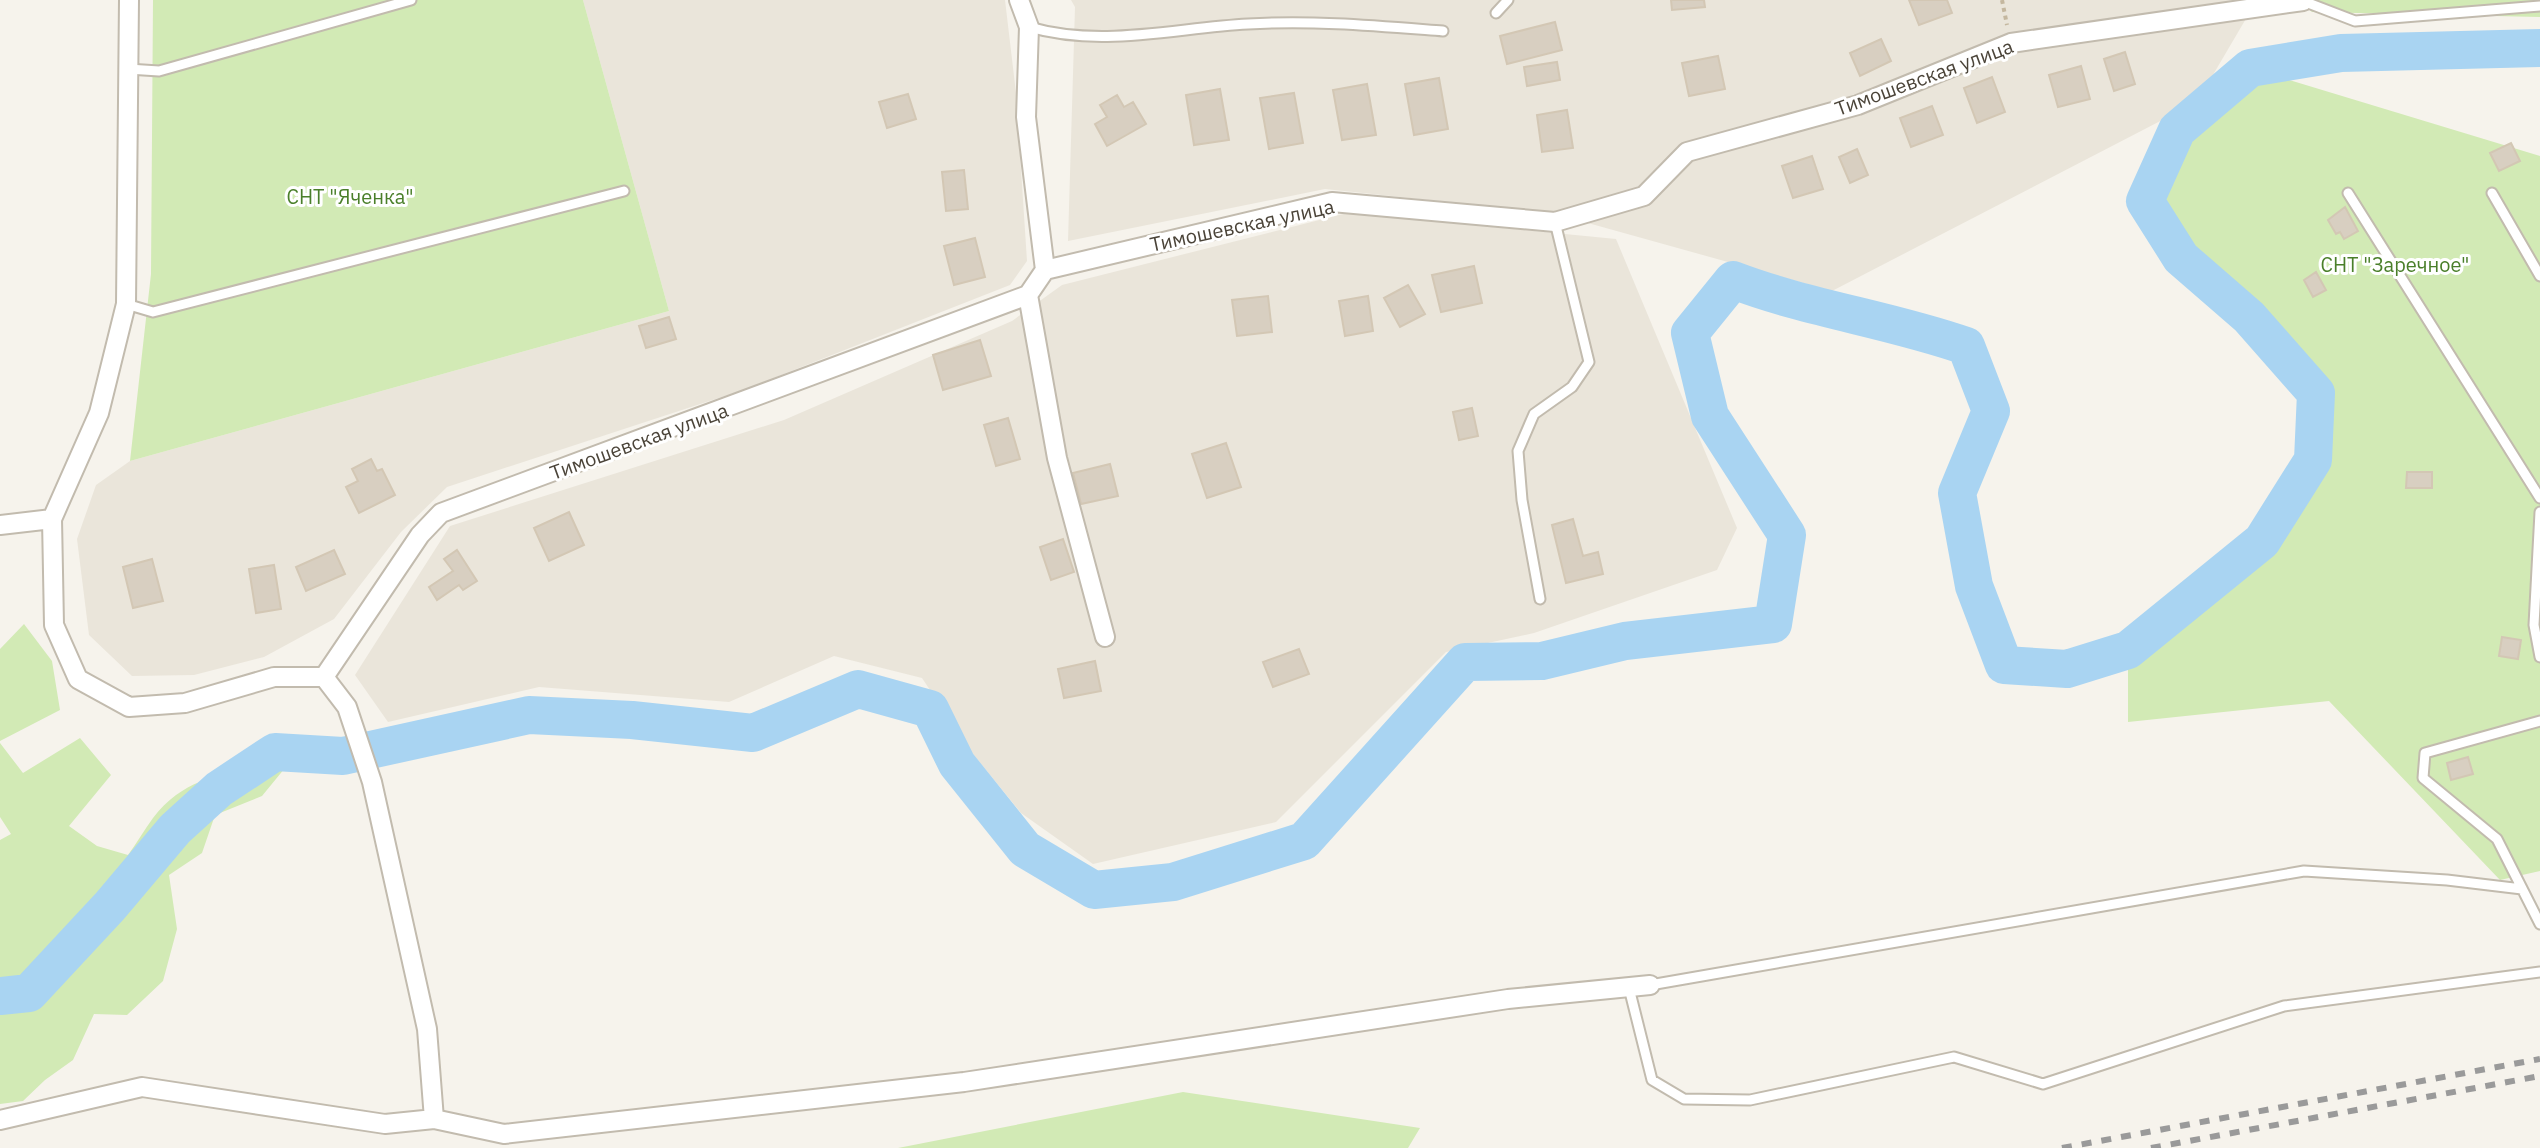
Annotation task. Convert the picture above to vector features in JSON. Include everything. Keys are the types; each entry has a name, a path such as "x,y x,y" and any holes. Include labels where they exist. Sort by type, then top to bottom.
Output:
{"street":[{"path":"129,0 126,304 99,413 52,519 54,625 78,679 129,707 185,703 274,677 324,677 347,707 372,782 427,1029 434,1119"},
{"path":"1019,0 1029,27 1026,117 1045,270 1028,295 1057,458 1105,637"},
{"name":"Тимошевская улица","path":"1045,270 1332,202 1555,222 1644,196 1687,152 1858,105 2011,43 2302,0"},
{"name":"Тимошевская улица","path":"324,677 420,535 441,513 1028,295"},
{"path":"0,525 52,519"},
{"path":"0,1120 142,1087 385,1124 434,1119 504,1134 964,1082 1508,999 1650,985"}],"lane":[{"path":"128,69 159,71 411,0"},
{"path":"1496,13 1508,0"},
{"path":"2302,0 2355,21 2503,4 2540,6"},
{"path":"1029,27 1062,37 1111,38 1309,21 1443,31"},
{"path":"126,304 153,312 624,191"},
{"path":"2348,193 2540,498"},
{"path":"2492,193 2540,276"},
{"path":"1540,599 1522,500 1518,451 1534,414 1572,387 1589,362 1555,222"},
{"path":"2540,512 2534,625 2540,657"},
{"path":"2540,721 2425,753 2423,778 2497,839 2540,924"},
{"path":"1650,985 2304,871 2447,880 2522,889"},
{"path":"1629,988 1652,1080 1684,1099 1750,1100 1954,1057 2043,1084 2284,1006 2540,972"}],"path":[{"path":"2002,0 2011,43"}],"shaded area":[{"path":"583,0 1005,0 1016,93 1027,261 1010,285 743,390 447,487 401,532 334,619 264,657 194,675 132,676 89,635 77,539 96,485 130,461 669,311"},
{"path":"1071,0 2257,0 2197,102 1832,291 1552,213 1325,189 1068,241 1075,7"},
{"path":"1347,213 1616,239 1737,528 1717,570 1534,633 1446,652 1276,822 1093,864 1021,813 969,749 922,678 834,656 729,702 539,687 388,722 355,675 450,526 784,420 1012,321 1062,285"}],"green space":[{"name":"СНТ \"Яченка\"","path":"153,0 583,0 669,311 130,461 151,274"},
{"path":"2299,0 2540,0 2540,17 2312,12"},
{"name":"СНТ \"Заречное\"","path":"2250,68 2540,156 2540,871 2500,880 2329,701 2128,722 2128,650 2262,541 2313,459 2316,393 2249,317 2181,258 2145,201 2177,130"},
{"path":"24,624 52,661 60,710 0,741 0,649"},
{"path":"80,738 111,775 69,826 97,846 128,855 153,818 181,791 229,774 285,768 262,796 215,815 202,853 169,875 177,929 163,981 127,1015 94,1014 73,1060 23,1101 0,1104 0,840 11,834 0,817 0,743 23,773"},
{"path":"1183,1092 1420,1128 1408,1148 898,1148"}],"building":[{"path":"1671,0 1704,0 1705,7 1672,10"},
{"path":"1909,0 1947,0 1952,13 1919,25"},
{"path":"1555,22 1562,50 1507,64 1500,36"},
{"path":"1881,39 1891,61 1860,76 1850,53"},
{"path":"2125,52 2135,84 2114,91 2104,59"},
{"path":"1718,56 1725,89 1689,96 1682,63"},
{"path":"1557,62 1560,80 1527,86 1524,67"},
{"path":"2081,66 2090,99 2058,107 2049,75"},
{"path":"1992,77 2005,112 1977,123 1964,88"},
{"path":"1439,78 1448,129 1414,135 1405,84"},
{"path":"1367,84 1376,135 1342,140 1333,90"},
{"path":"1220,89 1229,140 1194,145 1186,95"},
{"path":"1294,93 1303,143 1269,149 1260,98"},
{"path":"908,94 916,119 887,128 879,102"},
{"path":"1117,95 1124,107 1133,102 1146,124 1107,146 1095,124 1107,117 1100,105"},
{"path":"1932,106 1943,135 1911,147 1900,118"},
{"path":"1567,110 1573,148 1542,152 1537,115"},
{"path":"2511,143 2520,161 2499,171 2490,153"},
{"path":"1857,149 1868,175 1850,183 1839,157"},
{"path":"1812,156 1823,189 1793,198 1782,166"},
{"path":"964,170 968,209 946,211 942,172"},
{"path":"2345,207 2358,231 2344,239 2340,232 2336,234 2328,220"},
{"path":"975,238 985,277 954,285 944,246"},
{"path":"1474,266 1482,303 1441,312 1432,275"},
{"path":"2316,272 2326,290 2313,297 2304,280"},
{"path":"1408,285 1425,314 1400,327 1384,298"},
{"path":"1268,296 1272,332 1237,336 1232,300"},
{"path":"1368,296 1373,331 1345,336 1339,301"},
{"path":"669,317 676,339 646,348 639,326"},
{"path":"980,340 991,376 943,390 933,355"},
{"path":"1472,408 1478,436 1459,440 1453,412"},
{"path":"1008,418 1020,459 996,466 984,425"},
{"path":"1226,443 1241,487 1207,498 1192,454"},
{"path":"371,459 377,471 382,469 395,495 359,513 346,487 358,481 352,469"},
{"path":"1110,464 1118,496 1081,504 1073,473"},
{"path":"2407,472 2432,472 2432,488 2406,488"},
{"path":"569,512 584,545 549,561 534,528"},
{"path":"1573,519 1583,556 1598,552 1603,574 1566,583 1552,525"},
{"path":"1063,539 1074,572 1051,580 1040,547"},
{"path":"334,550 345,574 306,591 296,567"},
{"path":"457,550 477,581 463,590 459,585 437,600 429,587 453,571 444,559"},
{"path":"152,559 163,601 133,608 123,567"},
{"path":"274,565 281,609 256,613 249,569"},
{"path":"2502,637 2521,640 2518,659 2499,656"},
{"path":"1299,649 1309,674 1273,687 1263,662"},
{"path":"1095,661 1101,691 1064,698 1058,669"},
{"path":"2468,757 2473,774 2451,780 2447,763"}],"waterway":[{"path":"0,996 29,993 110,906 175,829 219,789 275,752 343,756 529,715 632,720 753,733 858,689 930,709 957,764 1025,849 1094,890 1173,882 1304,841 1465,662 1542,661 1625,641 1773,624 1787,535 1710,416 1690,333 1733,280 1791,299 1966,346 1991,411 1957,493 1974,586 2004,665 2067,669 2128,650 2262,541 2313,460 2316,393 2249,317 2181,258 2145,201 2177,130 2250,68 2341,53 2540,48"}],"railway":[{"path":"2062,1148 2540,1059"},
{"path":"2151,1148 2540,1076"}]}
